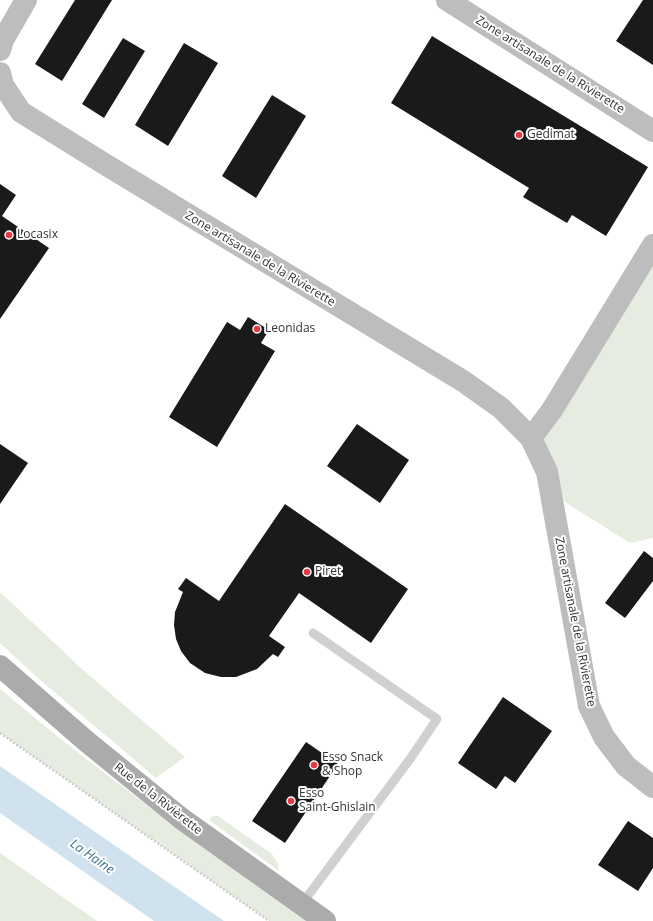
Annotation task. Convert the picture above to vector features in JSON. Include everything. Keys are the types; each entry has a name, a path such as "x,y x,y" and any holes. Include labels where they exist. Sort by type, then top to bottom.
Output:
{"main road":[{"name":"Rue de la Rivièrette","path":"0,666 86,742 197,830 325,921"}],"street":[{"path":"0,50 6,33 26,0"},
{"name":"Zone artisanale de la Rivierette","path":"447,0 653,131"},
{"name":"Zone artisanale de la Rivierette","path":"0,73 2,85 21,112 103,164 463,381 501,408 531,438 547,472 589,706 604,737 626,766 653,787"},
{"path":"531,438 552,410 653,245"}],"lane":[{"path":"301,905 410,759 437,719 312,633"}],"path":[{"path":"0,733 269,921"}],"shaded area":[{"path":"653,241 653,538 630,543 565,502 536,431"},
{"path":"0,592 83,670 185,757 156,778 39,679 0,643"},
{"path":"0,689 112,779 189,837 306,921 269,921 0,733"},
{"path":"213,816 218,816 272,854 278,864 279,871 209,820"},
{"path":"0,853 97,921 0,921"}],"water":[{"name":"La Haine","path":"0,766 224,921 154,921 0,813"}],"building":[{"path":"75,0 112,0 62,81 35,64"},
{"path":"643,0 653,0 653,65 616,41"},
{"name":"Gedimat","path":"432,36 648,167 606,236 572,215 567,223 523,197 529,188 391,103"},
{"path":"123,38 145,51 104,118 82,104"},
{"path":"184,43 218,63 168,146 135,125"},
{"path":"272,95 306,116 256,198 222,176"},
{"path":"0,184 16,195 2,216 49,248 0,319"},
{"path":"248,317 269,330 261,343 275,351 217,447 169,417 227,322 240,330"},
{"path":"357,424 409,460 380,503 327,466"},
{"path":"0,444 28,463 0,504"},
{"path":"285,504 408,589 371,643 299,593 269,636 285,647 278,657 273,654 257,669 236,677 221,677 205,673 190,663 181,651 176,639 174,625 175,612 183,592 178,589 186,578 219,601"},
{"path":"644,551 653,558 653,581 625,618 605,603"},
{"path":"503,697 552,731 515,783 505,776 496,789 458,763"},
{"path":"306,742 338,764 285,843 252,821"},
{"path":"628,821 653,838 653,868 638,891 598,865"}],"place":[{"name":"Gedimat","path":"519,135"},
{"name":"Locasix","path":"9,235"},
{"name":"Leonidas","path":"257,329"},
{"name":"Piret","path":"307,572"},
{"name":"Esso Snack & Shop","path":"314,765"},
{"name":"Esso Saint-Ghislain","path":"291,801"}]}
